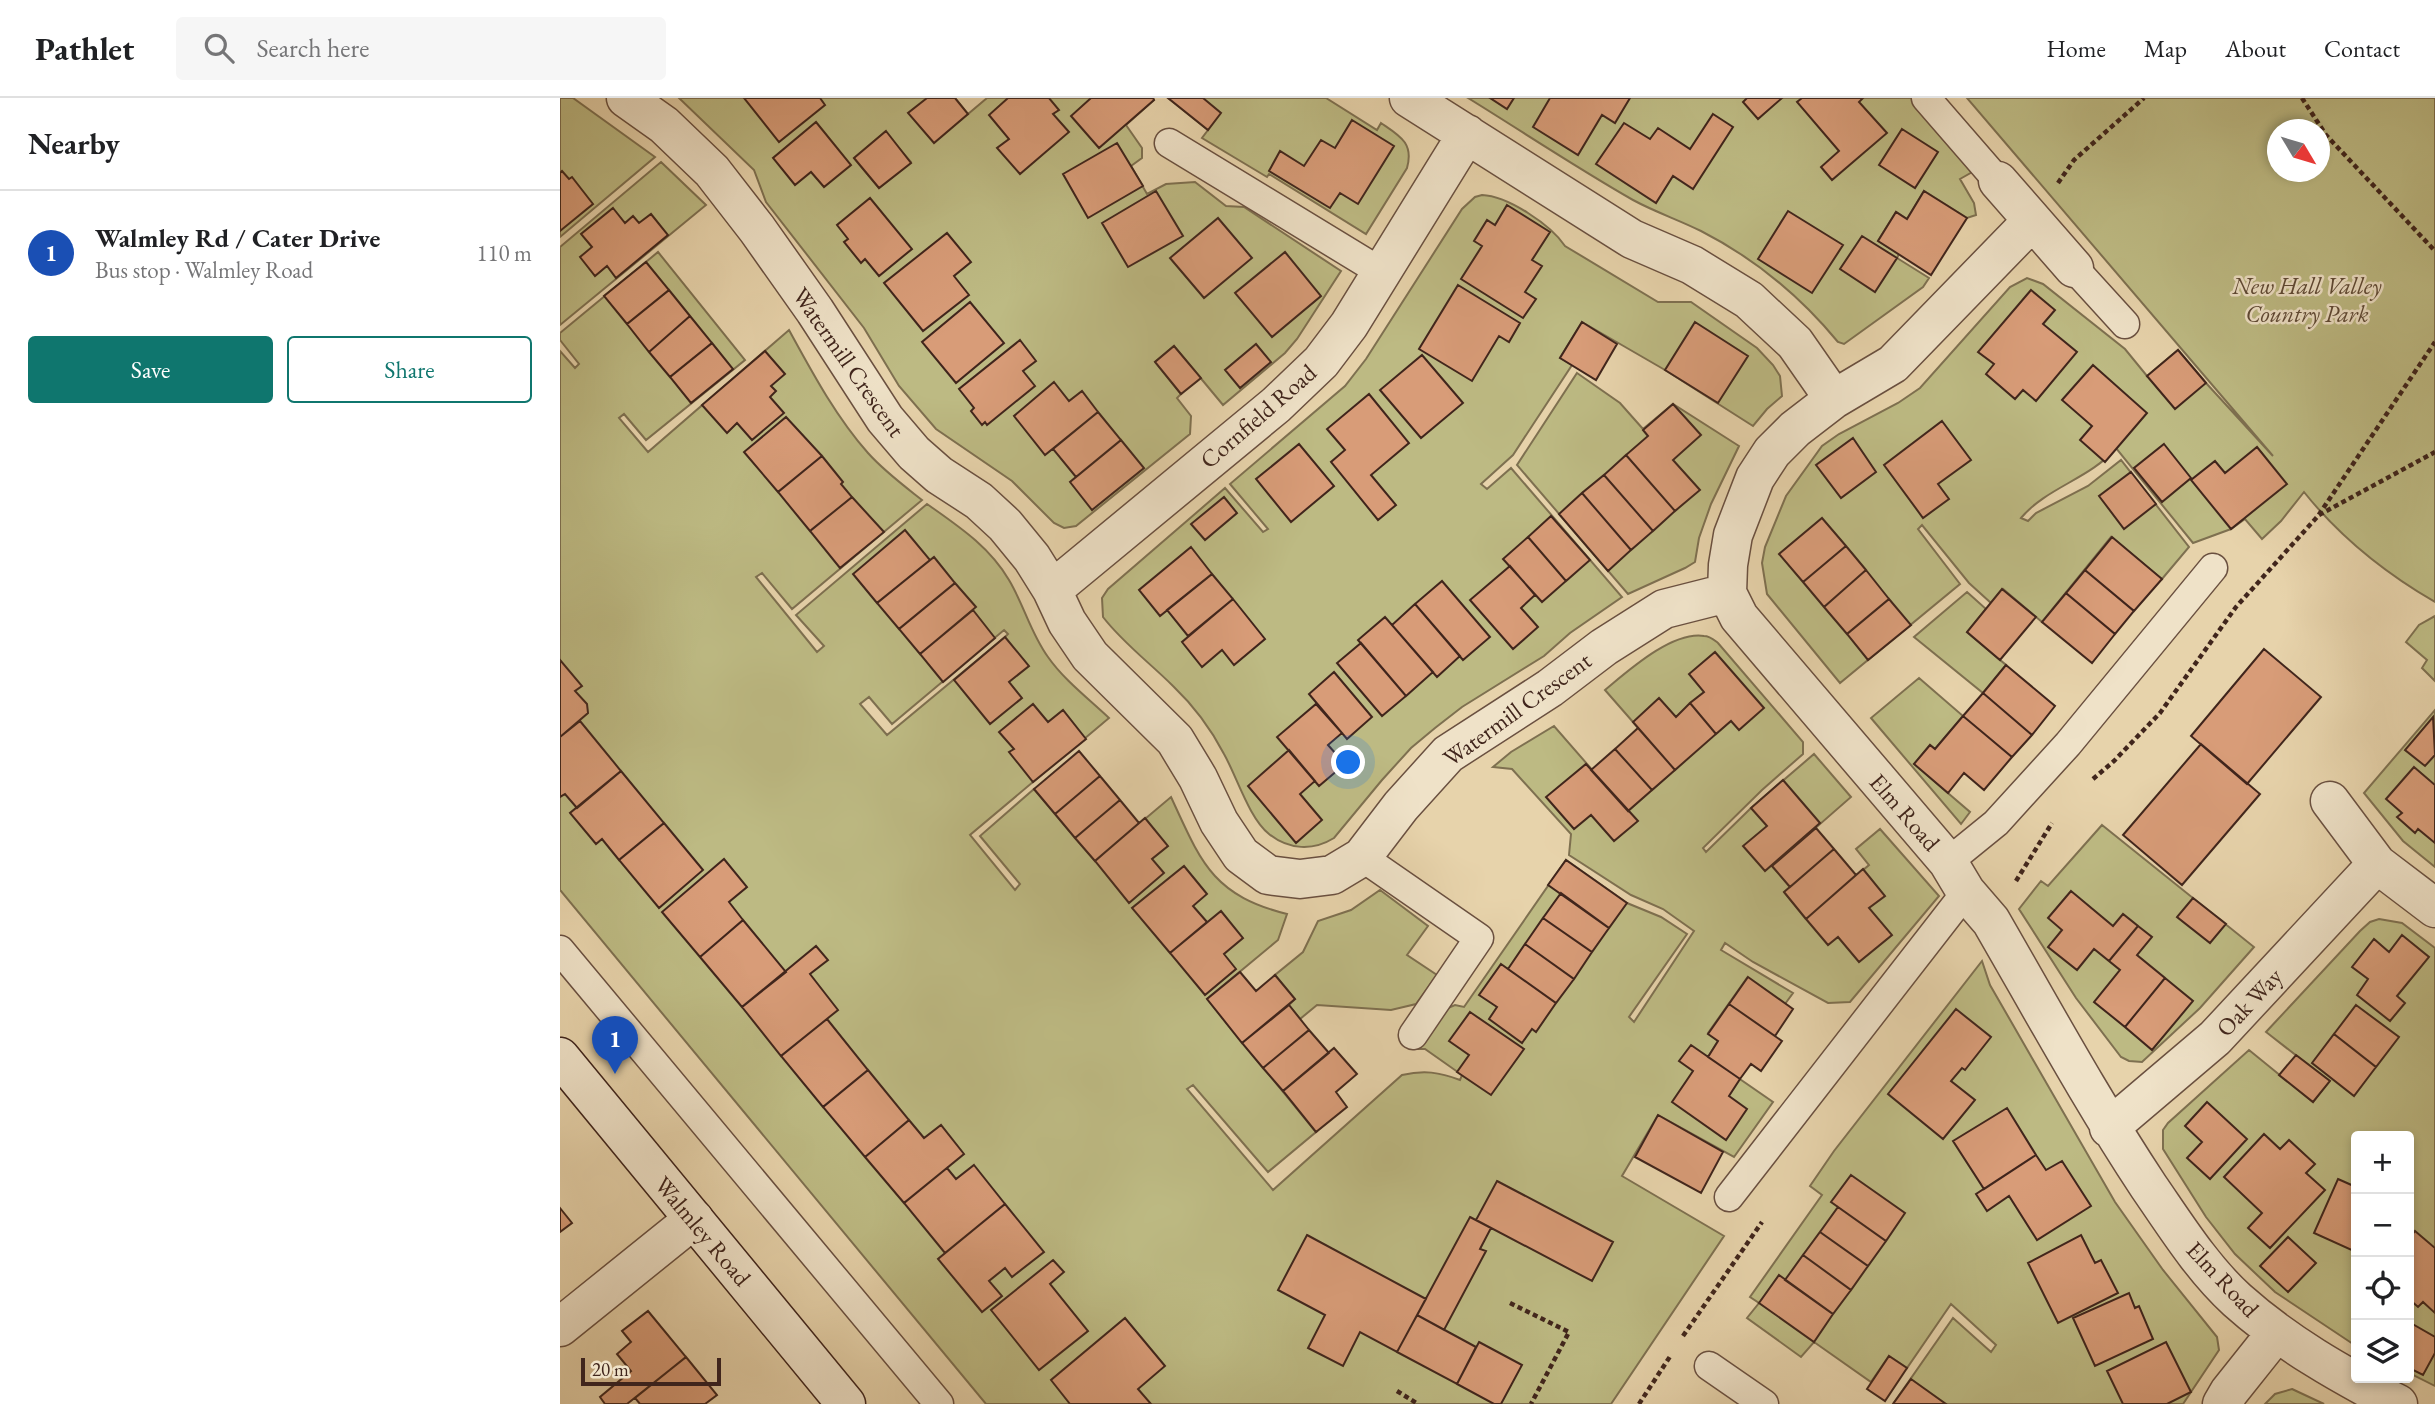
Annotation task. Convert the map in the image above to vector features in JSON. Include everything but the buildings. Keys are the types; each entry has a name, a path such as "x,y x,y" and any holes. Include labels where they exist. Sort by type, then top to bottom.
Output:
{"street":[{"name":"Watermill Crescent","path":"626,98 664,125 712,172 808,301 885,419 939,475 979,501 1006,525 1032,558 1052,590 1067,622 1090,656 1175,740 1198,778 1219,822 1241,855 1268,874 1300,879 1332,875 1362,857 1401,806 1448,754 1664,609 1727,593"},
{"path":"1409,98 1632,239 1692,265 1749,299 1795,343 1834,399"},
{"name":"Cornfield Road","path":"1052,590 1302,383 1349,325 1467,134"},
{"path":"1998,181 2074,268"},
{"path":"1727,593 1733,535 1755,478 1772,452 1794,429 1834,399 1893,364 2032,221"},
{"name":"Elm Road","path":"1727,593 1739,617 1991,921 2109,1128 2191,1250 2235,1298 2276,1333 2343,1376 2398,1404"},
{"path":"2330,802 2377,864 2435,908"},
{"name":"Oak Way","path":"2109,1128 2216,1038 2377,864"},
{"name":"Walmley Road","path":"560,1057 846,1404"},
{"path":"560,1327 694,1219"},
{"path":"2222,1404 2276,1333"}],"lane":[{"path":"1926,98 1998,181"},
{"path":"1169,143 1381,272"},
{"path":"2074,268 2125,324"},
{"path":"1729,1197 1996,823 2068,744 2213,568"},
{"path":"1362,857 1479,938 1413,1035"},
{"path":"560,950 939,1404"},
{"path":"1709,1366 1764,1404"}],"path":[{"path":"2032,221 2074,160 2144,98"},
{"path":"2302,98 2326,135 2435,251"},
{"path":"2085,786 2160,713 2236,607 2318,516 2435,342"},
{"path":"2318,516 2435,452"},
{"path":"1991,921 2059,813"},
{"path":"1639,1404 1705,1301 1768,1214"},
{"path":"1510,1303 1569,1332 1531,1404"},
{"path":"1397,1391 1418,1404"}],"green space":[{"path":"560,98 573,98 655,157 560,237"},
{"path":"679,98 955,98 968,114 987,98 1153,98 1154,100 1126,125 1142,148 1142,158 1131,166 1147,194 1166,184 1195,182 1226,206 1244,207 1341,271 1285,353 1223,405 1174,346 1155,362 1181,394 1177,398 1191,416 1190,434 1076,526 1064,528 1054,523 1012,481 936,429 899,386 864,328 766,202 754,170","holes":["885,132 911,162 879,188 854,158"]},
{"path":"1168,98 1326,98 1377,130 1381,123 1399,136 1409,152 1407,168 1366,234 1269,174 1267,177 1202,138 1208,130"},
{"path":"1468,98 1911,98 1974,171 1960,179 1974,203 1976,215 1967,218 1924,191 1907,219 1896,212 1878,241 1899,254 1897,258 1929,278 1923,287 1844,344 1838,342 1808,309 1775,279 1739,253 1701,231 1633,200"},
{"name":"New Hall Valley Country Park","path":"1967,98 2435,98 2435,602 2364,553 2304,492 2281,521 2262,539 2245,519 2231,529 2193,543 2116,448 2094,468 2043,498 2021,518 2028,521 2036,513 2088,486 2121,460 2189,547 2162,579 2111,537 2042,622 2003,589 1991,603 1969,583 1922,525 1918,529 1960,584 1840,683 1767,594 1762,563 1765,547 1786,496 1822,446 1920,388 2010,287 2027,278 2043,284 2125,349 2147,376 2178,350 2273,456"},
{"path":"661,162 706,205 560,325 560,247"},
{"path":"1482,195 1504,200 1528,213 1550,229 1565,246 1658,302 1691,302 1757,348 1780,376 1782,396 1753,426 1665,370 1582,322 1560,358 1572,365 1513,455 1481,484 1487,489 1511,468 1622,597 1570,633 1544,656 1462,707 1411,748 1334,838 1309,847 1293,846 1269,834 1255,818 1229,763 1208,727 1181,694 1103,617 1102,598 1108,589 1225,488 1263,532 1268,529 1230,484 1345,386 1366,359 1462,209 1475,197"},
{"path":"658,252 745,360 646,440 624,414 619,418 648,452 789,330 825,394 856,439 881,466 922,500 792,609 762,573 756,577 817,652 824,646 796,615 927,504 950,520 992,557 1009,580 1048,657 1069,681 1109,718 970,835 1015,890 1020,884 980,836 1034,789 1095,861 1171,797 1191,840 1212,873 1241,897 1287,914 1278,940 1207,999 1316,1132 1268,1172 1193,1085 1187,1089 1273,1190 1402,1075 1431,1073 1460,1080 1462,1075 1425,1049 1418,1049 1448,1008 1455,1005 1464,1007 1566,860 1627,903 1661,917 1687,934 1629,1017 1634,1022 1694,931 1663,909 1631,895 1569,855 1571,834 1512,769 1493,767 1511,752 1554,726 1628,811 1675,770 1605,690 1651,654 1678,640 1706,636 1718,643 1803,742 1803,754 1703,848 1706,852 1751,808 1814,754 1851,797 1772,866 1790,887 1784,892 1805,918 1869,865 1856,849 1880,829 1939,896 1850,1002 1828,1003 1753,962 1725,943 1721,950 1793,993 1785,1004 1747,978 1708,1033 1718,1041 1708,1057 1773,1102 1734,1157 1658,1115 1622,1176 1724,1236 1611,1404 986,1404 560,890 560,351 575,368 579,364 560,340 560,333","holes":["1004,630 1008,634 887,735 860,704 869,697 892,724"]},
{"path":"1577,373 1620,403 1643,429 1673,404 1739,446 1711,504 1699,538 1695,562 1628,594 1517,465"},
{"path":"1967,592 1986,609 1967,632 2006,665 1983,693 1914,637"},
{"path":"2435,616 2435,681 2422,668 2427,660 2406,642 2419,625"},
{"path":"1919,678 1963,716 1935,749 1930,745 1914,764 1970,812 1961,824 1871,718"},
{"path":"2435,710 2435,867 2403,841 2364,793"},
{"path":"2102,825 2254,947 2200,1008 2142,1062 2121,1057 2076,998 2019,909 2041,881 2048,886"},
{"path":"1380,890 1428,926 1407,955 1437,975 1416,1004 1391,1010 1317,1005 1300,1019 1289,1005 1295,999 1275,975 1303,952 1318,921 1351,910"},
{"path":"2379,919 2402,923 2435,948 2435,1386 2414,1376 2414,1131 2351,1131 2351,1343 2275,1292 2235,1254 2206,1217 2163,1149 2163,1130 2168,1123 2249,1050 2313,1102 2329,1081 2266,1032 2370,922"},
{"path":"1982,961 1990,985 2115,1202 2163,1270 2217,1337 2219,1350 2183,1404 1893,1404 1953,1318 1991,1352 1996,1345 1951,1304 1907,1368 1889,1356 1871,1382 1814,1342 1801,1357 1747,1318 1759,1303 1750,1297 1822,1195 1810,1186 1834,1151"},
{"path":"2292,1389 2324,1404 2265,1404 2275,1394"}],"place":[{"name":"Walmley Rd / Cater Drive","path":"615,1074"}]}
